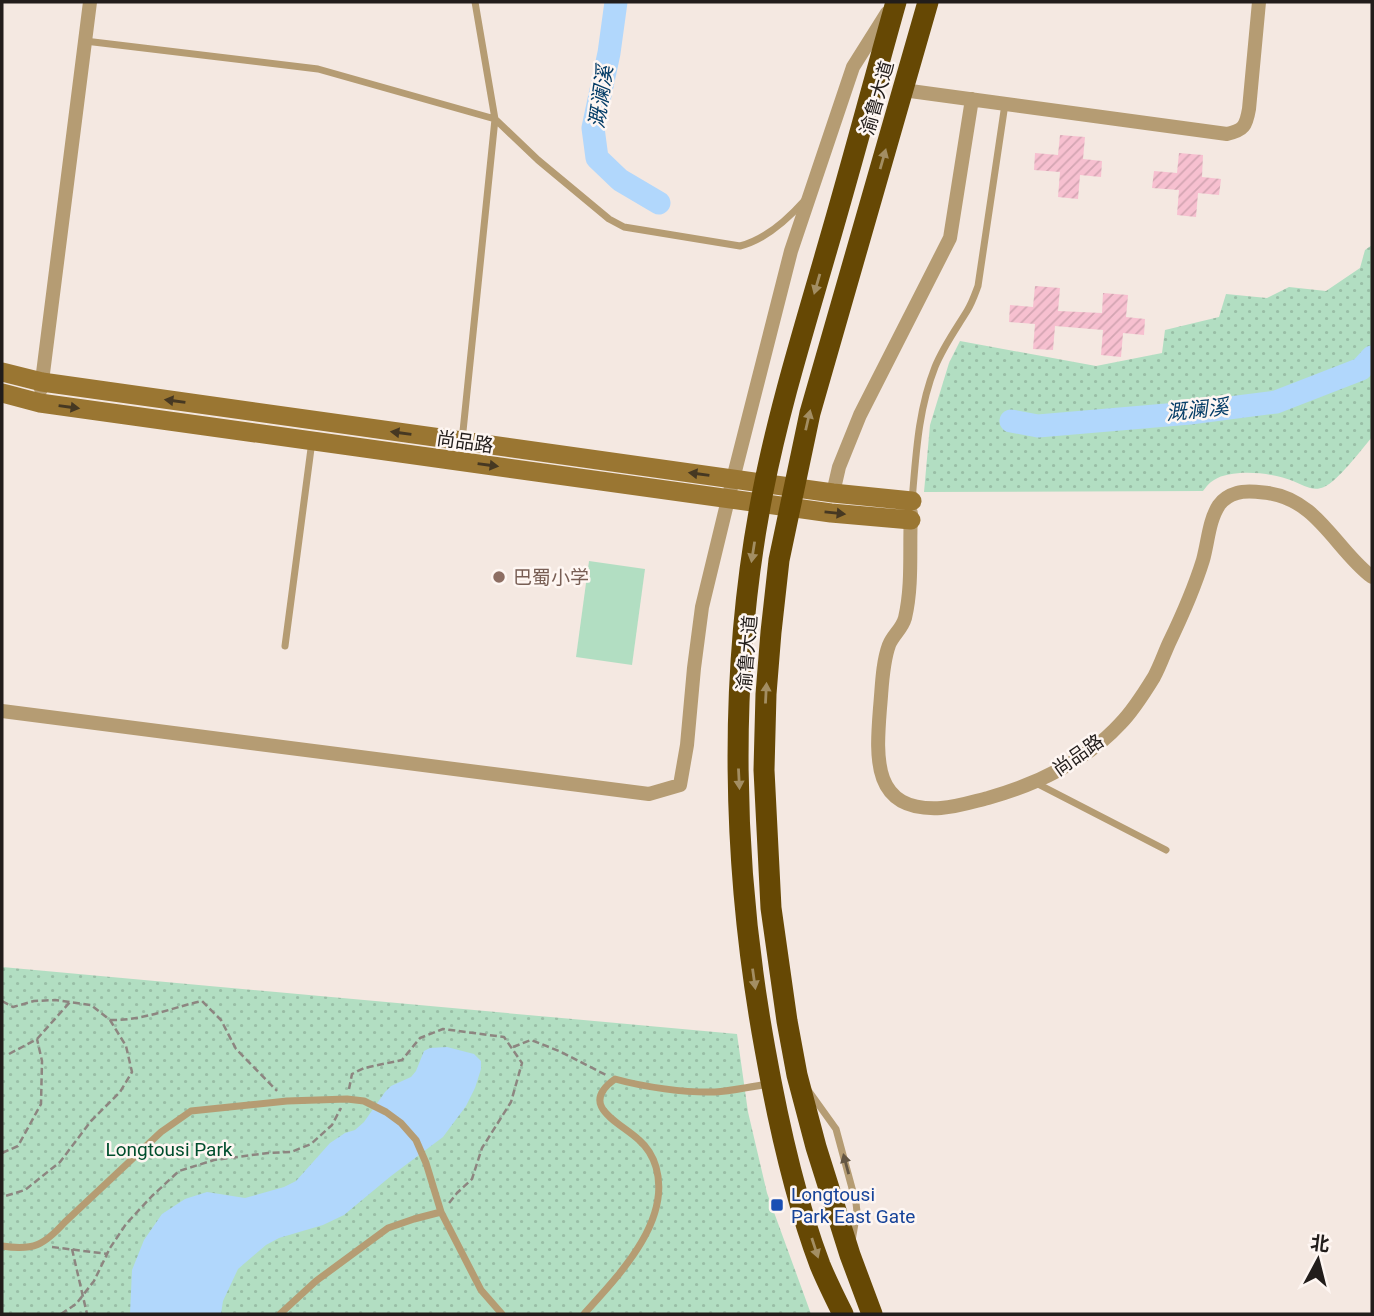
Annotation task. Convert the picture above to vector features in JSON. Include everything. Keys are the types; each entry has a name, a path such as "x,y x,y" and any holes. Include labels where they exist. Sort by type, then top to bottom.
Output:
{"highway":[{"name":"渝鲁大道","path":"843,1314 821,1266 804,1213 771,1084 746,911 738,767 739,696 751,561 782,405 895,2"},
{"name":"渝鲁大道","path":"872,1314 850,1255 816,1147 797,1075 777,960 771,908 764,769 766,694 779,561 810,413 928,2"}],"main road":[{"name":"尚品路","path":"2,372 42,382 462,442 730,488 831,513 912,511"},
{"name":"尚品路","path":"2,393 40,403 312,440 730,488 833,493 912,511"}],"street":[{"path":"40,403 90,2"},
{"path":"2,712 649,794 680,785 687,746 702,607 792,251 853,67 895,2"},
{"path":"903,90 1227,134 1240,131 1246,122 1249,109 1259,2"},
{"path":"833,493 839,467 860,415 950,238 972,99"},
{"name":"尚品路","path":"912,511 908,597 904,621 888,647 883,678 878,739 879,765 883,783 895,797 911,806 928,809 954,807 1007,793 1052,775 1097,745 1121,724 1153,677 1191,597 1213,519 1226,497 1238,492 1256,491 1292,500 1313,513 1346,553 1372,577"}],"lane":[{"path":"462,442 495,119 475,2"},
{"path":"85,41 318,69 495,119 548,169 609,219 624,227 740,246 754,242 795,211 809,196"},
{"path":"912,511 918,429 923,401 936,365 956,326 969,309 978,286 1005,104"},
{"path":"285,646 312,440"},
{"path":"1034,782 1166,850"},
{"path":"584,1314 636,1252 654,1216 658,1199 657,1167 649,1151 638,1139 608,1117 601,1106 600,1096 604,1087 615,1079 646,1086 715,1091 771,1084"},
{"path":"2,1246 38,1246 51,1237 162,1132 191,1111 287,1101 364,1101 401,1123 416,1140 441,1212 481,1290 502,1314"},
{"path":"280,1314 316,1281 388,1228 441,1212"}],"path":[{"path":"2,1001 13,1007 34,1001 55,1000 91,1005 110,1020 126,1046 132,1072 120,1092 91,1121 60,1162 25,1190 2,1197"},
{"path":"110,1020 128,1021 148,1017 202,1000 221,1020 236,1049 287,1101"},
{"path":"9,1054 37,1039 70,1002"},
{"path":"61,1314 75,1304 94,1282 107,1254 126,1224 179,1171 214,1160 291,1152 311,1144 332,1125 347,1099 352,1074 364,1068 402,1060 421,1038 443,1029 504,1037 522,1063 511,1102 482,1148 472,1180 441,1212"},
{"path":"2,1153 18,1146 41,1104 42,1061 37,1039"},
{"path":"511,1047 531,1040 615,1079"},
{"path":"38,1246 107,1254"},
{"path":"72,1250 87,1314"}],"green space":[{"path":"1372,245 1372,437 1330,484 1312,488 1285,478 1242,473 1222,476 1211,482 1203,491 924,492 930,425 949,363 960,341 1096,366 1162,353 1165,330 1219,317 1226,294 1267,298 1289,287 1326,291 1360,268 1365,250"},
{"path":"589,561 645,569 632,665 576,657"},
{"name":"Longtousi Park","path":"2,967 737,1034 748,1112 767,1193 811,1314 2,1314"}],"water":[{"path":"447,1047 474,1054 481,1061 481,1069 466,1106 443,1137 344,1215 266,1245 238,1269 223,1301 221,1314 130,1314 132,1270 144,1240 162,1214 185,1199 207,1192 245,1198 296,1181 330,1143 364,1122 391,1086 411,1077 424,1051"}],"building":[{"path":"1060,135 1085,137 1083,159 1102,161 1101,177 1080,175 1078,199 1058,197 1060,172 1034,170 1035,153 1058,155"},
{"path":"1179,153 1203,155 1202,177 1221,179 1219,195 1198,193 1196,217 1177,215 1179,190 1152,188 1154,171 1177,173"},
{"path":"1035,286 1060,288 1058,311 1102,313 1103,293 1128,295 1126,317 1145,319 1144,335 1123,333 1121,357 1101,355 1103,330 1055,326 1053,350 1033,349 1035,324 1009,322 1010,305 1033,307"}],"waterway":[{"name":"溉澜溪","path":"616,2 609,53 593,128 597,158 620,180 659,203"},
{"name":"溉澜溪","path":"1011,421 1038,426 1190,413 1276,402 1361,369 1372,357"}],"place":[{"name":"巴蜀小学","path":"499,577"},
{"name":"Longtousi Park East Gate","path":"777,1205"}]}
